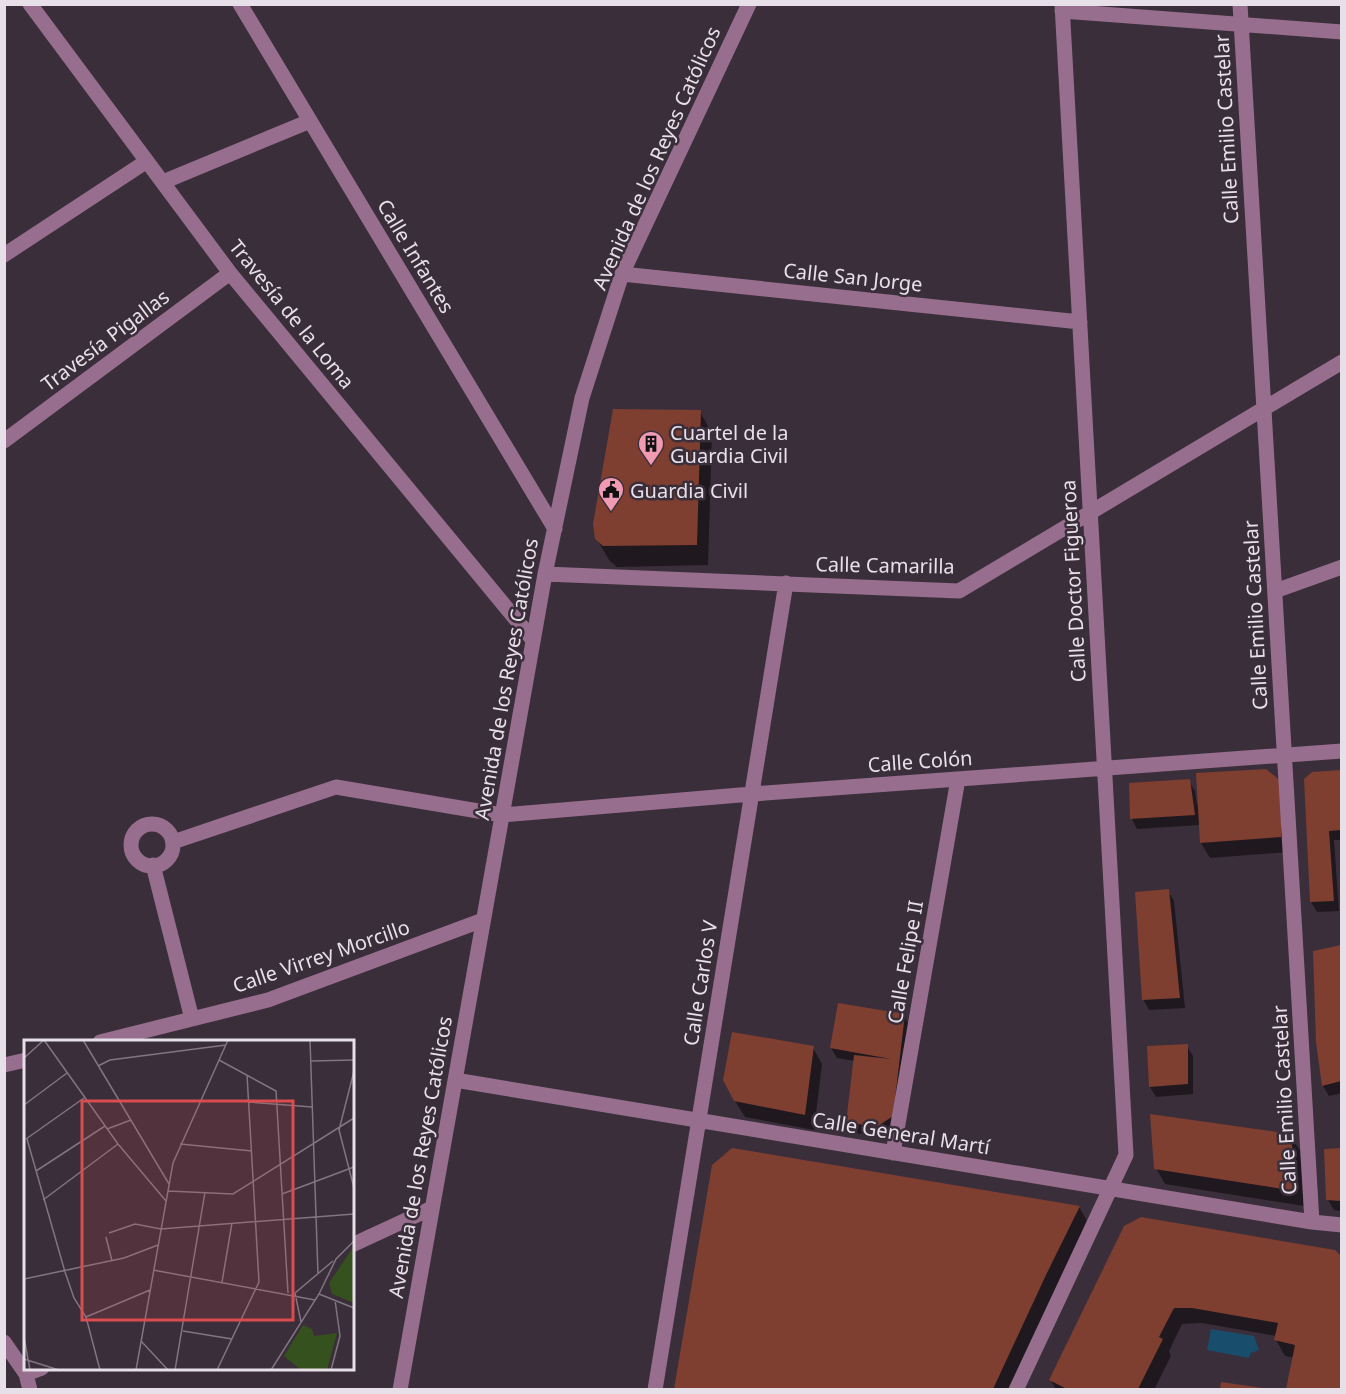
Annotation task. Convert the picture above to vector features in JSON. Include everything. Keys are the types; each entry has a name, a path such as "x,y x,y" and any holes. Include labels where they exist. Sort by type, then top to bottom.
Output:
{"street":[{"name":"Travesía de la Loma","path":"30,4 230,273 533,640"},
{"name":"Calle Infantes","path":"240,4 555,529"},
{"name":"Avenida de los Reyes Católicos","path":"400,1389 545,574 582,398 622,274 749,4"},
{"name":"Calle Emilio Castelar","path":"1240,4 1312,1222"},
{"path":"1062,8 1341,32"},
{"name":"Calle Doctor Figueroa","path":"1062,8 1126,1155 1112,1189"},
{"path":"163,182 310,121"},
{"path":"4,255 147,161"},
{"name":"Travesía Pigallas","path":"4,441 230,273"},
{"name":"Calle San Jorge","path":"622,274 1080,322"},
{"name":"Calle Camarilla","path":"545,574 959,591 1341,362"},
{"path":"1275,591 1341,567"},
{"name":"Calle Carlos V","path":"655,1389 786,583"},
{"name":"Calle Colón","path":"173,842 336,787 502,815 752,794 1341,751"},
{"name":"Calle Felipe II","path":"893,1153 958,779"},
{"path":"147,824 161,825 171,835 173,842 171,855 166,861 153,866 146,865 135,857 131,844 136,832 147,824"},
{"path":"153,866 192,1019"},
{"name":"Calle Virrey Morcillo","path":"104,1040 268,1000 483,920"},
{"path":"4,1065 24,1060"},
{"name":"Calle General Martí","path":"455,1080 1341,1225"},
{"path":"1016,1389 1112,1189"},
{"path":"354,1244 432,1208"},
{"path":"4,1342 26,1374 30,1389"},
{"path":"26,1374 37,1370"}],"water":[{"path":"1211,1329 1254,1336 1259,1350 1251,1353 1249,1358 1207,1350"}],"building":[{"name":"Cuartel de la Guardia Civil","path":"613,409 701,410 697,545 603,546 595,539 593,524"},
{"path":"1266,769 1281,781 1281,837 1200,843 1196,773"},
{"path":"1341,770 1341,830 1329,831 1334,901 1310,902 1304,779 1312,772"},
{"path":"1190,779 1195,815 1130,819 1129,783"},
{"path":"1169,889 1180,998 1142,1000 1135,892"},
{"path":"1341,945 1341,1081 1322,1086 1316,1042 1313,951"},
{"path":"838,1003 905,1014 893,1116 878,1126 846,1123 854,1055 891,1059 830,1048"},
{"path":"732,1032 814,1046 805,1115 734,1101 723,1080"},
{"path":"1188,1044 1188,1084 1149,1087 1147,1046"},
{"path":"1150,1114 1291,1134 1296,1191 1154,1169"},
{"path":"732,1148 1080,1206 993,1389 674,1389 712,1165"},
{"path":"1341,1148 1341,1201 1326,1200 1324,1149"},
{"path":"1141,1217 1335,1250 1341,1256 1341,1389 1286,1389 1295,1345 1274,1340 1278,1323 1192,1308 1174,1308 1159,1337 1163,1339 1138,1389 1067,1389 1049,1380 1124,1226"},
{"path":"1221,1382 1263,1388 1263,1389 1220,1389"}],"place":[{"name":"Cuartel de la Guardia Civil","path":"651,467"},
{"name":"Guardia Civil","path":"611,513"}]}
